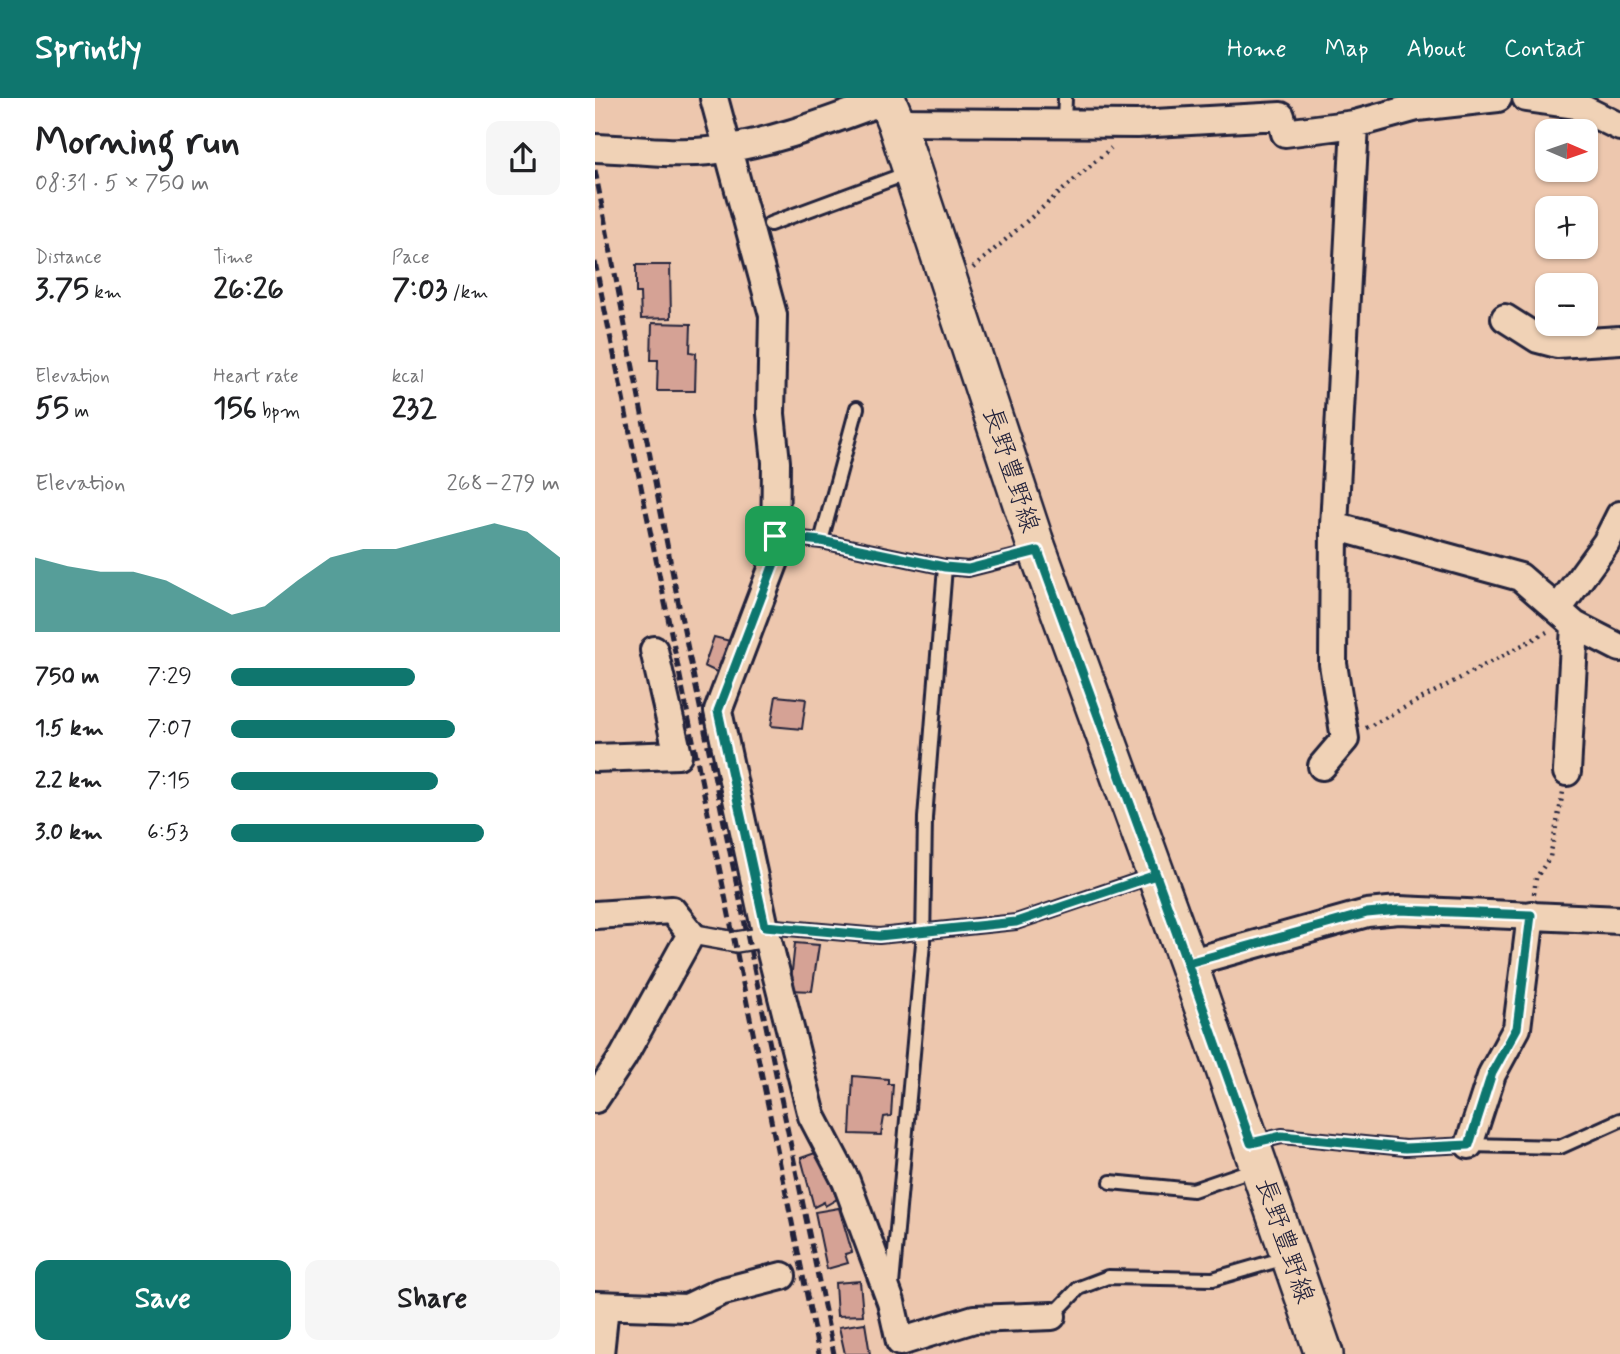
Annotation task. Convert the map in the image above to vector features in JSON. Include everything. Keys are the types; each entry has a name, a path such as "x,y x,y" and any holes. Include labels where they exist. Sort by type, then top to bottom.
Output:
{"main road":[{"name":"長野豊野線","path":"889,107 1038,551 1188,963 1324,1354"}],"street":[{"path":"714,98 773,315 771,414 776,462 775,561 718,711 766,932 812,1116 846,1181 891,1303 898,1348 974,1319 1052,1316"},
{"path":"596,148 707,151 800,132 889,107 1065,110 1137,124 1281,116 1285,133 1355,124 1417,107 1498,98"},
{"path":"1526,98 1575,105 1620,127"},
{"path":"1322,766 1345,739 1333,664 1334,526 1355,124"},
{"path":"1505,318 1538,339 1557,344 1620,340"},
{"path":"1567,772 1568,618 1620,515"},
{"path":"1334,526 1520,577 1568,618 1620,648"},
{"path":"595,758 678,755 654,650"},
{"path":"595,915 672,910 691,934 736,942 766,932"},
{"path":"1188,963 1367,913 1399,910 1620,920"},
{"path":"1469,1145 1492,1073 1517,1028 1531,915"},
{"path":"595,1099 629,1045 691,934"},
{"path":"600,1354 600,1306 687,1308 720,1292 782,1276"}],"lane":[{"path":"769,224 912,171"},
{"path":"821,541 857,408"},
{"path":"775,536 821,541 945,567 968,569 1038,551"},
{"path":"891,1303 923,933 925,818 945,567"},
{"path":"766,932 879,936 1016,922 1156,875"},
{"path":"1111,1182 1193,1190 1255,1155 1282,1136 1405,1148 1469,1145 1560,1147 1620,1120"},
{"path":"1052,1316 1079,1288 1108,1277 1213,1279 1289,1257"}],"path":[{"path":"950,288 1115,145"},
{"path":"1345,739 1568,618"},
{"path":"1531,915 1536,878 1550,857 1567,772"}],"building":[{"path":"636,265 670,265 671,318 641,319 640,293 636,293"},
{"path":"652,323 691,324 690,352 696,353 695,391 657,391 658,360 651,360"},
{"path":"714,637 734,642 723,675 704,666"},
{"path":"776,696 806,699 802,729 771,726"},
{"path":"795,943 819,945 812,991 790,990"},
{"path":"853,1076 888,1079 888,1084 893,1084 891,1116 884,1117 881,1135 850,1134"},
{"path":"818,1152 837,1199 825,1206 824,1202 814,1207 801,1158"},
{"path":"839,1208 852,1252 845,1254 848,1263 827,1269 815,1212"},
{"path":"860,1281 863,1315 837,1316 835,1283"},
{"path":"865,1323 870,1354 845,1354 839,1327"}],"railway":[{"path":"595,170 677,596 834,1354"},
{"path":"595,262 819,1354"}],"route":[{"path":"775,536 775,561 718,711 765,926 879,936 1016,922 1156,875 1188,963 1251,1143 1282,1136 1405,1148 1469,1145 1492,1073 1517,1028 1531,915 1399,910 1367,913 1188,963 1038,551 1000,563 968,569 945,567 821,541 775,536"}]}
